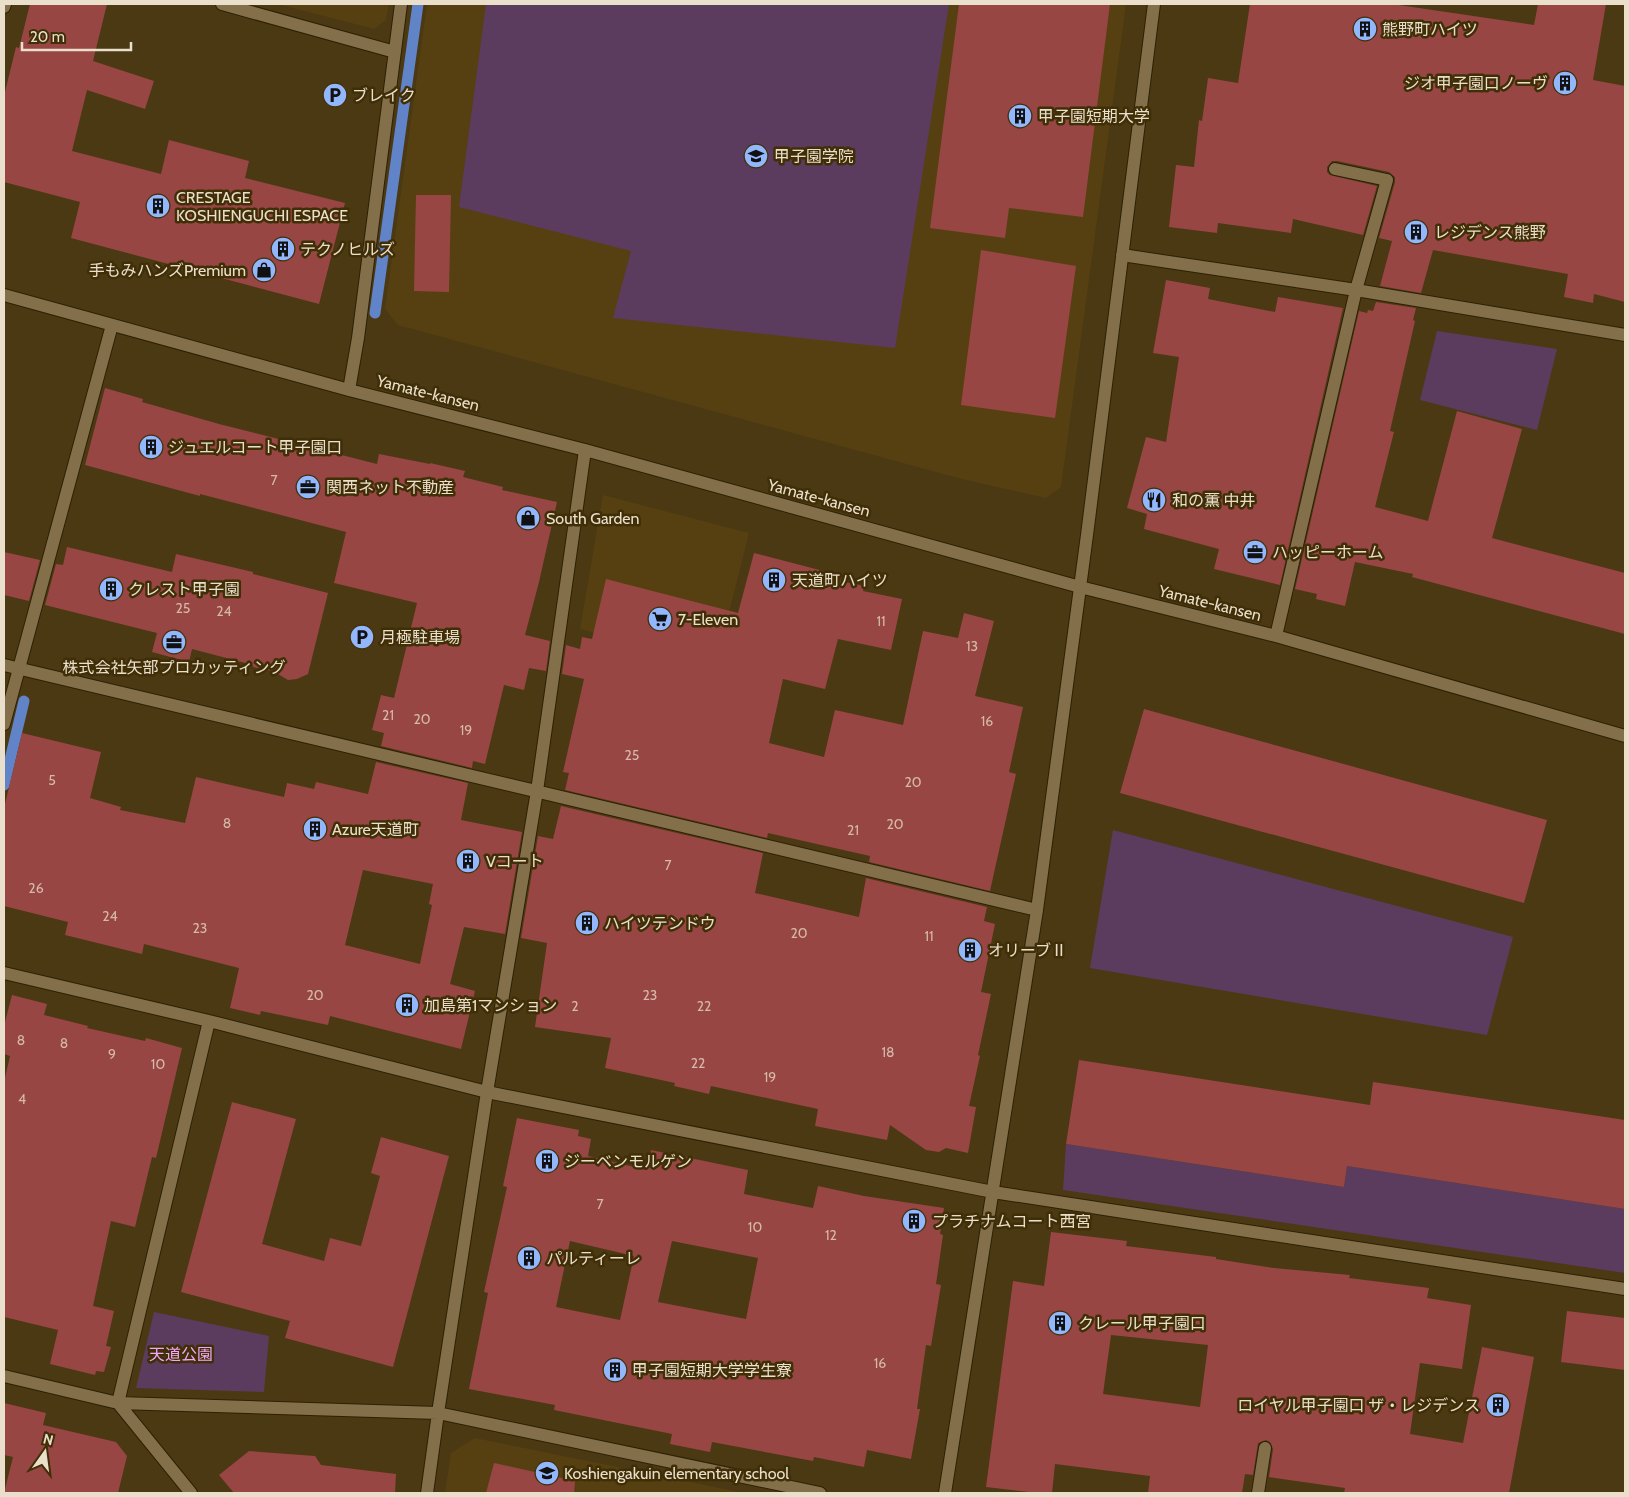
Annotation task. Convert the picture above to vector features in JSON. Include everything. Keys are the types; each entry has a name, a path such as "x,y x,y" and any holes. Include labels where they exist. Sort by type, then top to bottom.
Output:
{"street":[{"path":"222,4 395,52"},
{"path":"349,390 358,338 401,4"},
{"path":"945,1493 1037,910 1154,4"},
{"path":"1276,636 1356,290 1387,180 1335,169"},
{"path":"1122,255 1356,290 1625,335"},
{"name":"Yamate-kansen","path":"4,295 349,390 585,450 1080,587 1276,636 1625,736"},
{"path":"4,724 112,325"},
{"path":"427,1493 487,1092 537,792 585,450"},
{"path":"4,665 1037,910"},
{"path":"4,973 209,1021 487,1092 993,1192 1625,1290"},
{"path":"118,1403 209,1021"},
{"path":"4,1376 118,1403 438,1413 820,1493"},
{"path":"118,1403 191,1493"},
{"path":"1258,1493 1265,1448"}],"shaded area":[{"path":"278,4 389,4 386,20 374,29"},
{"name":"甲子園学院","path":"427,4 1126,4 1061,487 1046,498 958,478 398,325 385,309"},
{"path":"603,495 749,533 716,664 580,629"},
{"name":"Koshiengakuin elementary school","path":"475,1438 744,1493 445,1493 451,1453"}],"green space":[{"path":"486,4 949,4 895,348 613,318 631,251 459,207"},
{"path":"1437,331 1557,349 1537,430 1420,400"},
{"path":"1113,830 1513,937 1487,1035 1090,968"},
{"path":"1066,1144 1344,1187 1347,1166 1625,1209 1625,1273 1063,1190"},
{"name":"天道公園","path":"154,1312 269,1336 264,1392 136,1388"}],"building":[{"path":"30,4 107,4 93,61 154,81 145,109 87,90 72,151 161,174 169,140 249,161 245,178 345,203 319,304 71,238 80,202 4,182 4,96 16,47 19,48"},
{"name":"甲子園短期大学","path":"959,4 1110,4 1083,217 1009,208 1005,238 930,228"},
{"path":"1250,4 1392,4 1534,25 1538,4 1606,4 1593,80 1625,86 1625,302 1594,294 1593,303 1564,297 1568,274 1433,250 1421,293 1380,286 1392,241 1379,238 1395,177 1389,172 1337,161 1332,161 1327,167 1327,172 1330,175 1377,186 1363,235 1293,219 1291,233 1218,223 1217,233 1169,227 1176,165 1194,167 1199,120 1202,121 1208,78 1238,83"},
{"path":"416,195 451,195 449,292 414,291"},
{"path":"981,250 1076,266 1055,418 961,405"},
{"path":"1166,280 1210,288 1208,299 1275,312 1278,297 1343,308 1280,585 1214,569 1219,549 1144,529 1147,514 1127,508 1146,437 1166,442 1179,357 1153,353"},
{"path":"1376,302 1416,308 1413,320 1415,321 1390,431 1394,432 1375,507 1428,521 1457,411 1522,429 1492,538 1625,573 1625,634 1412,577 1413,574 1355,562 1345,606 1316,599 1317,594 1295,589 1359,311 1367,313 1368,310 1373,311"},
{"path":"105,388 143,399 142,402 219,424 377,464 379,454 465,471 463,477 503,487 502,490 557,502 525,635 550,641 546,671 529,668 524,690 504,685 485,764 473,761 472,768 381,746 384,733 372,730 381,695 394,698 417,603 334,583 346,532 85,465"},
{"path":"67,547 172,572 176,554 253,572 253,574 328,593 308,674 297,679 288,680 273,671 192,649 189,662 152,652 157,633 45,605 56,564 63,565"},
{"path":"4,552 40,560 29,601 4,595"},
{"path":"754,553 831,573 830,579 864,586 863,591 902,599 891,650 838,639 825,689 783,679 769,743 824,757 835,710 903,725 923,631 958,638 964,613 994,621 975,696 1023,707 1009,772 1016,774 990,891 869,862 870,856 768,833 767,838 565,790 569,773 563,772 584,679 562,674 566,645 580,649 582,637 592,639 606,579 738,613"},
{"path":"1144,709 1547,820 1524,903 1120,793"},
{"path":"22,733 101,752 90,798 121,807 120,810 185,823 196,777 284,797 287,783 314,789 316,782 368,794 376,762 468,783 461,820 522,832 505,934 464,927 450,984 475,991 461,1049 330,1016 328,1025 261,1011 260,1015 230,1008 239,968 144,944 142,954 65,935 68,922 4,906 4,808","holes":["363,870 433,884 429,904 432,905 420,964 345,945"]},
{"path":"561,806 763,853 755,893 859,917 866,878 987,907 984,921 995,924 981,992 991,994 969,1106 976,1107 968,1153 946,1148 939,1152 926,1150 890,1125 887,1140 815,1126 818,1109 711,1086 709,1094 674,1086 675,1083 605,1068 611,1038 535,1027 547,943 521,938 538,836 553,839"},
{"path":"12,995 47,1004 44,1015 88,1026 87,1028 145,1041 146,1038 182,1048 156,1158 152,1157 135,1227 111,1221 93,1306 114,1311 106,1346 111,1347 104,1372 96,1371 95,1375 50,1364 58,1330 4,1317 4,1082 10,1056 4,1054 4,1026"},
{"path":"1079,1060 1370,1105 1373,1082 1625,1120 1625,1209 1347,1166 1344,1187 1066,1144"},
{"path":"232,1102 296,1119 262,1244 324,1261 330,1238 361,1246 380,1176 371,1173 381,1137 449,1156 393,1367 285,1338 290,1321 181,1292"},
{"path":"517,1118 579,1130 578,1136 591,1139 588,1156 647,1170 651,1150 748,1170 744,1194 813,1208 818,1186 864,1196 944,1208 940,1234 943,1235 936,1284 941,1285 931,1346 926,1345 917,1409 920,1409 911,1459 867,1450 864,1467 814,1457 813,1461 712,1442 710,1452 670,1444 672,1434 554,1410 555,1405 469,1389 488,1293 484,1292 507,1187 503,1186","holes":["570,1241 634,1256 620,1320 556,1307","672,1241 758,1258 746,1319 658,1302"]},
{"path":"1051,1232 1127,1241 1126,1246 1216,1257 1216,1259 1274,1268 1350,1275 1349,1278 1429,1288 1427,1298 1471,1305 1462,1369 1420,1363 1410,1434 1463,1443 1482,1347 1534,1357 1509,1493 1344,1493 1345,1488 1269,1477 1273,1449 1270,1442 1266,1440 1258,1443 1253,1475 1245,1474 1242,1493 1148,1493 1150,1476 1055,1464 1052,1493 986,1487 1013,1281 1044,1286","holes":["1111,1335 1208,1345 1200,1407 1103,1394"]},
{"path":"1567,1311 1625,1318 1625,1370 1561,1362"},
{"path":"4,1403 46,1413 43,1425 116,1442 127,1456 118,1493 4,1493 13,1457 4,1455"},
{"path":"249,1451 315,1456 321,1465 396,1474 395,1493 234,1493 219,1475"},
{"path":"494,1463 575,1481 574,1493 486,1493"}],"waterway":[{"path":"375,313 418,4"},
{"path":"4,785 24,701"}],"place":[{"name":"熊野町ハイツ","path":"1365,29"},
{"name":"ジオ甲子園口ノーヴ","path":"1565,83"},
{"name":"ブレイク","path":"335,95"},
{"name":"甲子園短期大学","path":"1020,116"},
{"name":"甲子園学院","path":"756,156"},
{"name":"CRESTAGE KOSHIENGUCHI ESPACE","path":"158,206"},
{"name":"レジデンス熊野","path":"1416,232"},
{"name":"テクノヒルズ","path":"283,249"},
{"name":"手もみハンズPremium","path":"264,270"},
{"name":"ジュエルコート甲子園口","path":"151,447"},
{"name":"関西ネット不動産","path":"308,487"},
{"name":"和の薫 中井","path":"1154,500"},
{"name":"South Garden","path":"528,518"},
{"name":"ハッピーホーム","path":"1255,552"},
{"name":"天道町ハイツ","path":"774,580"},
{"name":"クレスト甲子園","path":"111,589"},
{"name":"7-Eleven","path":"660,619"},
{"name":"月極駐車場","path":"362,637"},
{"name":"株式会社矢部プロカッティング","path":"174,642"},
{"name":"Azure天道町","path":"315,829"},
{"name":"Vコート","path":"468,861"},
{"name":"ハイツテンドウ","path":"587,923"},
{"name":"オリーブⅡ","path":"970,950"},
{"name":"加島第1マンション","path":"407,1005"},
{"name":"ジーベンモルゲン","path":"547,1161"},
{"name":"プラチナムコート西宮","path":"914,1221"},
{"name":"パルティーレ","path":"529,1258"},
{"name":"クレール甲子園口","path":"1060,1323"},
{"name":"甲子園短期大学学生寮","path":"615,1370"},
{"name":"ロイヤル甲子園口 ザ・レジデンス","path":"1498,1405"},
{"name":"Koshiengakuin elementary school","path":"547,1473"}]}
